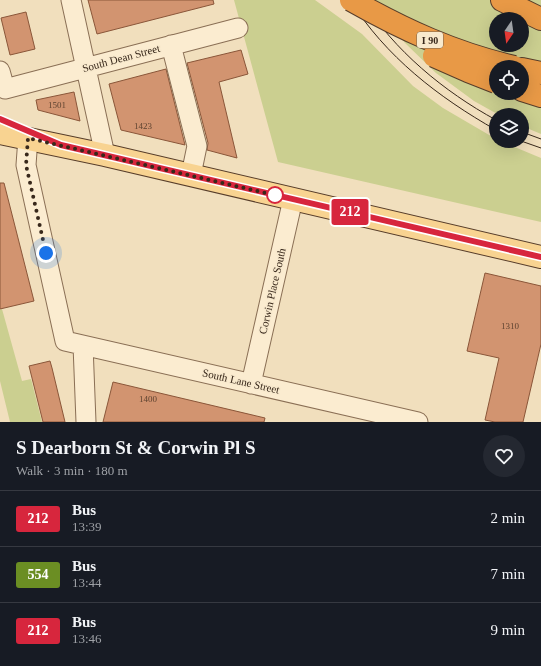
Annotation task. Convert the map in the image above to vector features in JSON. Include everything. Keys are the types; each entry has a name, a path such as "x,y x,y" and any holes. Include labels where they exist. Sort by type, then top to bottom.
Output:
{"highway":[{"name":"I 90","path":"351,0 427,39 453,50 489,60"},
{"path":"351,0 392,31 414,45 462,69 489,79"},
{"path":"502,0 541,19"},
{"path":"529,70 541,73"},
{"path":"529,92 541,96"}],"main road":[{"path":"0,119 61,145"},
{"path":"0,132 105,155 541,257"}],"street":[{"path":"71,0 105,155"},
{"name":"South Dean Street","path":"2,80 87,68 238,28"},
{"path":"171,45 197,146 191,175"},
{"name":"South Lane Street","path":"28,138 26,165 65,341 418,422"},
{"name":"Corwin Place South","path":"251,384 293,199"},
{"path":"83,345 86,422"}],"green space":[{"path":"234,0 315,0 362,34 413,86 443,108 489,135 489,148 517,148 541,158 541,222 278,162"},
{"path":"371,0 541,0 541,134 529,129 529,108 489,108 489,109 474,101 436,73 405,43"},
{"path":"2,309 22,381 31,379 42,422 10,422 0,381 0,310"}],"building":[{"path":"88,0 213,0 214,4 97,34"},
{"path":"26,12 35,49 10,55 1,18"},
{"path":"241,50 248,74 219,82 237,158 207,150 208,143 187,63"},
{"path":"166,69 185,145 121,130 109,84"},
{"path":"74,92 80,121 38,110 36,100"},
{"path":"0,183 4,183 34,301 0,309"},
{"path":"485,273 541,286 541,344 523,422 495,422 485,420 499,358 467,351"},
{"path":"50,361 65,422 43,422 29,366"},
{"path":"113,382 265,418 264,422 103,422"}],"tram line":[{"path":"350,0 364,21 380,40 415,74 454,104 489,126"},
{"path":"362,0 375,19 405,53 439,83 476,109 489,116"},
{"path":"529,135 541,139"},
{"path":"529,144 541,148"}],"bus line":[{"name":"212","path":"0,119 61,145 541,257"}],"route":[{"path":"46,253 26,165 28,138 279,196 275,195"}]}
